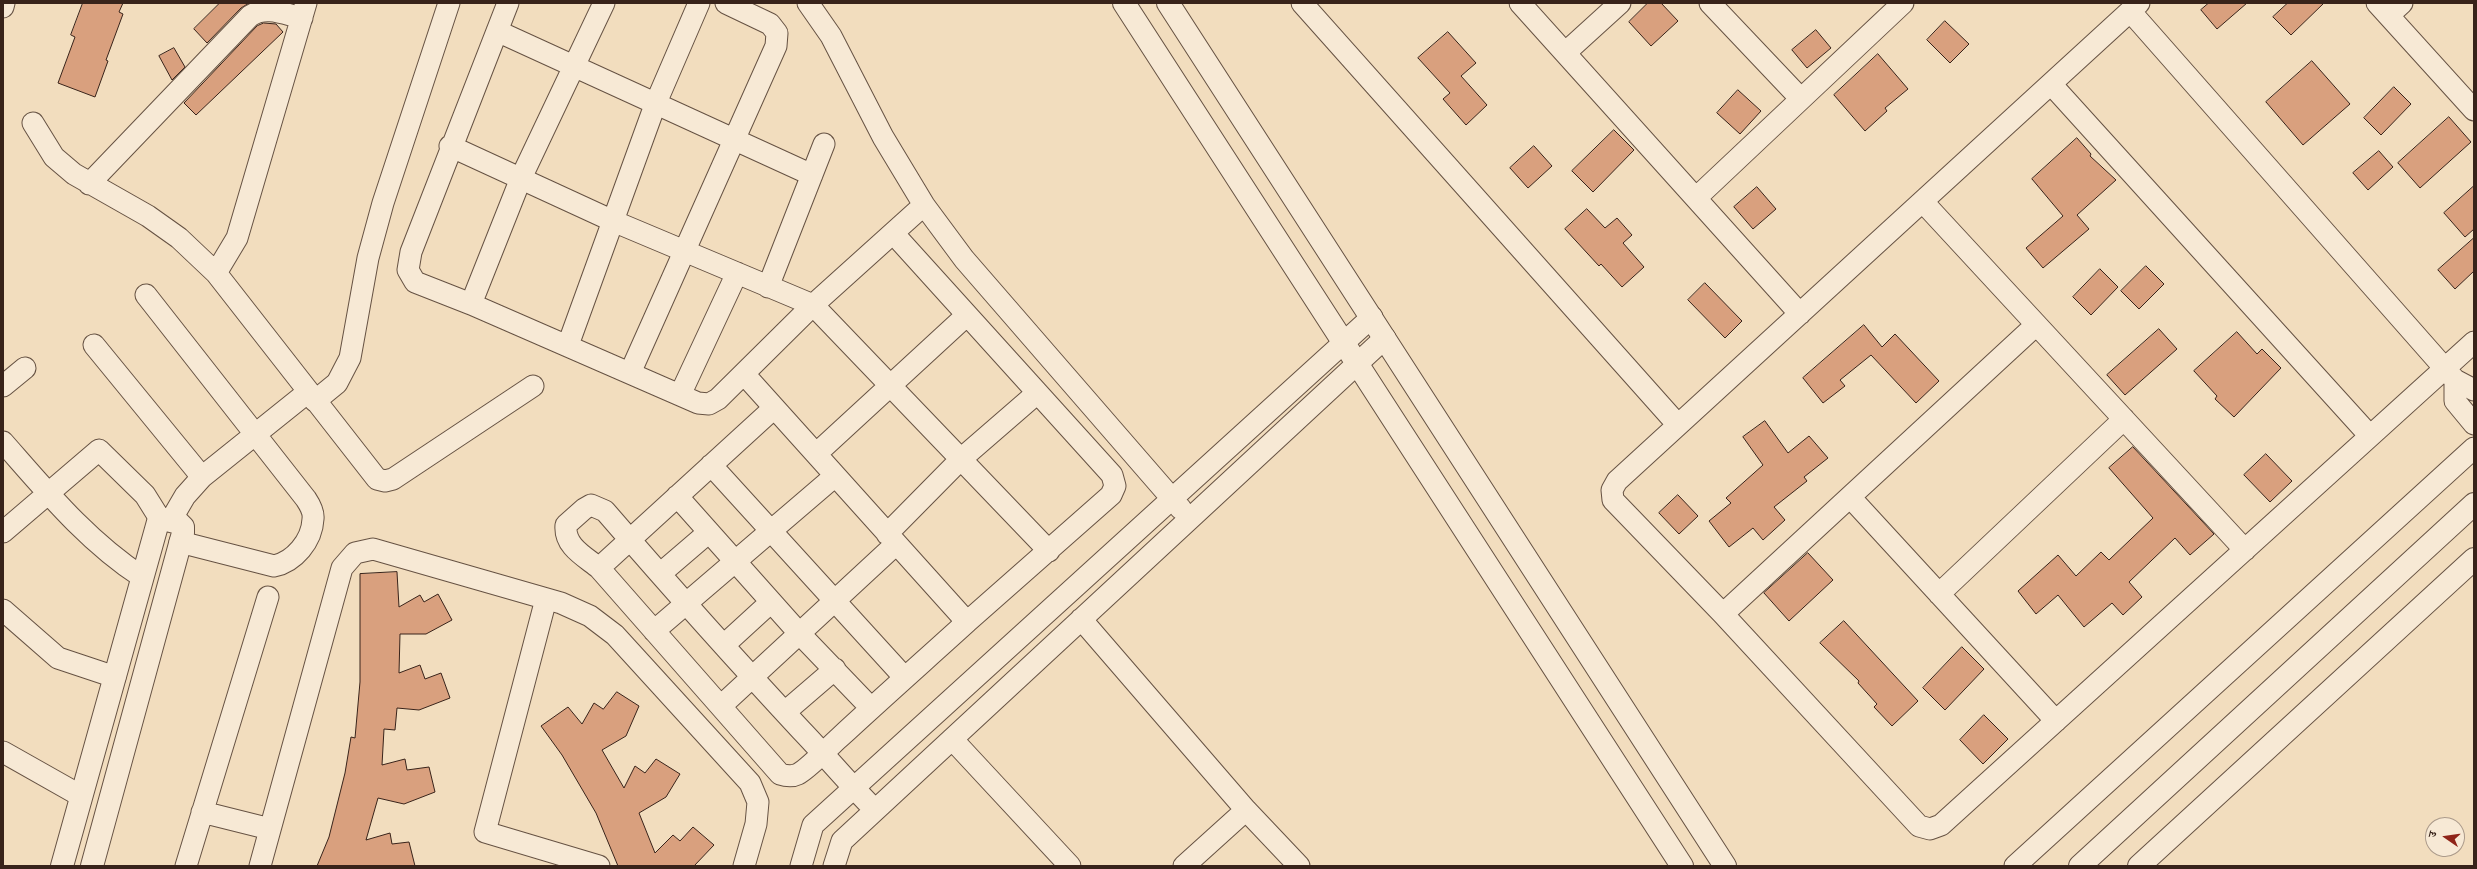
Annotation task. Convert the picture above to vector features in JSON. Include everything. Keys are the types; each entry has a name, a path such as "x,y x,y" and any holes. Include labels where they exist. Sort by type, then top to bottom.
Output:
{"street":[{"path":"3,7 4,3"},
{"path":"62,866 142,577 165,520 202,477 255,435 312,396 337,383 350,358 368,258 383,203 449,3"},
{"path":"508,3 450,146 411,252 408,270 415,282 568,345 698,403 709,404 718,399 813,305 924,205"},
{"path":"471,304 522,178 573,66 604,3"},
{"path":"568,345 655,105 699,3"},
{"path":"630,373 684,250 735,141 776,46 777,33 770,24 726,3"},
{"path":"808,3 831,36 883,137 924,205 964,259 1172,497 1189,520"},
{"path":"1124,3 1682,866"},
{"path":"1168,3 1725,866"},
{"path":"1302,3 1678,425"},
{"path":"1520,3 1800,314"},
{"path":"1565,53 1620,3"},
{"path":"1710,3 1801,99"},
{"path":"1696,198 1900,4"},
{"path":"2474,342 2450,374 2370,436 1941,825 1930,829 1919,826 1724,614 1613,500 1612,490 1617,480 2135,7 2450,374 2474,390"},
{"path":"2389,7 2474,110"},
{"path":"89,184 250,16 259,10 304,11 237,238 216,273"},
{"path":"497,31 655,105 812,175"},
{"path":"2051,84 2370,436"},
{"path":"33,123 54,157 89,184 155,220 179,238 216,273 371,474 377,479 384,481 394,479 533,386"},
{"path":"768,287 824,144"},
{"path":"450,146 613,221 813,305 1049,551"},
{"path":"1923,202 2245,550"},
{"path":"875,810 852,788 823,753 752,677 605,511 591,505 584,509 566,525 565,536 569,543 599,568 780,774 789,776 799,774 823,753 966,622 1049,551 1111,495 1115,486 1112,475 1036,394 893,233"},
{"path":"680,395 737,274"},
{"path":"146,295 306,499 311,508 313,519 309,535 296,555 286,564 274,566 180,542"},
{"path":"816,454 889,385 967,315"},
{"path":"801,866 813,825 1172,497 1372,317"},
{"path":"1724,614 2036,324"},
{"path":"838,863 842,840 1385,338"},
{"path":"94,345 202,477"},
{"path":"3,386 25,368"},
{"path":"744,374 966,622"},
{"path":"2450,374 2455,401 2474,424"},
{"path":"721,706 835,600 892,539 961,459 1036,394"},
{"path":"599,568 774,408"},
{"path":"1939,594 2124,419"},
{"path":"3,442 48,493 96,543 142,577"},
{"path":"2015,866 2474,448"},
{"path":"3,532 99,450 145,494 165,520 183,527 92,866"},
{"path":"711,465 772,530 905,678"},
{"path":"654,631 835,476"},
{"path":"677,496 799,633 871,708"},
{"path":"1850,497 2056,721"},
{"path":"2080,866 2474,504"},
{"path":"660,574 709,532"},
{"path":"260,866 342,568 355,553 373,548 546,599 590,616 615,635 750,783 758,802 756,824 744,866"},
{"path":"2139,866 2474,559"},
{"path":"186,866 268,597"},
{"path":"546,599 484,832 599,866"},
{"path":"724,645 772,602"},
{"path":"3,610 58,658 115,677"},
{"path":"1081,619 1246,810 1299,866"},
{"path":"784,712 835,669"},
{"path":"952,739 1070,866"},
{"path":"3,752 81,796"},
{"path":"1184,866 1246,810"},
{"path":"202,812 270,829"}],"building":[{"path":"83,3 123,3 119,12 123,14 106,60 108,61 95,97 58,83 75,37 71,35"},
{"path":"220,3 249,3 241,8 207,43 194,29"},
{"path":"1648,3 1661,3 1678,21 1651,46 1629,22"},
{"path":"2209,3 2247,3 2217,29 2201,10"},
{"path":"2288,3 2324,3 2291,35 2273,17"},
{"path":"1945,21 1969,44 1950,63 1927,40"},
{"path":"264,23 276,24 283,32 196,115 184,103 257,26"},
{"path":"1816,30 1831,48 1807,68 1792,50"},
{"path":"1448,32 1476,63 1461,76 1487,105 1466,125 1443,99 1450,93 1418,58"},
{"path":"174,48 185,67 172,80 159,56"},
{"path":"1878,54 1908,89 1885,108 1887,111 1865,131 1834,95"},
{"path":"2312,61 2350,104 2303,145 2266,102"},
{"path":"2394,87 2411,104 2381,135 2364,118"},
{"path":"1738,90 1761,111 1740,134 1717,113"},
{"path":"2449,117 2471,142 2420,188 2398,163"},
{"path":"1614,130 1634,150 1593,192 1572,171"},
{"path":"2077,138 2091,154 2090,156 2116,180 2077,215 2089,229 2043,268 2026,248 2063,216 2032,179"},
{"path":"1534,146 1552,166 1528,188 1510,168"},
{"path":"2379,151 2393,167 2368,190 2353,173"},
{"path":"2474,186 2474,229 2465,237 2444,213"},
{"path":"1757,187 1776,209 1753,229 1734,207"},
{"path":"1587,209 1605,228 1617,218 1632,235 1623,243 1644,267 1622,287 1601,264 1599,266 1565,229"},
{"path":"2474,238 2474,271 2455,289 2438,270"},
{"path":"2146,266 2164,284 2139,309 2121,291"},
{"path":"2100,269 2118,287 2091,315 2073,297"},
{"path":"1705,283 1742,321 1725,338 1688,300"},
{"path":"1864,325 1882,347 1895,334 1939,381 1916,403 1871,355 1840,380 1845,386 1823,403 1803,378"},
{"path":"2159,329 2177,349 2125,395 2107,375"},
{"path":"2237,332 2257,354 2262,349 2281,368 2234,417 2215,399 2217,396 2194,371"},
{"path":"1765,421 1788,453 1809,436 1828,458 1804,477 1807,481 1774,507 1785,520 1763,540 1753,528 1729,547 1709,521 1731,503 1726,498 1763,465 1743,437"},
{"path":"2133,447 2214,534 2190,555 2175,538 2129,582 2142,597 2123,615 2112,603 2084,627 2058,595 2036,614 2018,591 2058,555 2076,576 2101,552 2109,560 2153,518 2109,468"},
{"path":"2266,454 2292,481 2270,502 2244,475"},
{"path":"1678,495 1698,516 1679,534 1659,513"},
{"path":"1808,553 1833,580 1789,621 1764,593"},
{"path":"397,572 399,607 420,595 424,602 438,594 452,620 426,634 400,634 399,673 420,665 425,679 441,673 450,698 419,710 397,708 395,730 384,729 382,765 405,759 407,770 429,767 435,792 404,804 378,798 366,840 390,833 392,844 409,842 415,866 317,866 329,837 345,773 351,737 355,738 360,682 360,574"},
{"path":"1844,621 1918,701 1892,726 1874,707 1877,704 1858,683 1859,681 1820,643"},
{"path":"1962,647 1984,669 1945,710 1923,688"},
{"path":"617,692 639,706 626,736 602,750 624,788 635,766 645,773 656,759 680,774 666,797 639,813 655,853 673,835 680,841 693,827 714,845 694,866 618,866 596,813 562,755 541,726 568,707 582,724 594,703 603,709"},
{"path":"1984,715 2008,739 1983,764 1960,740"}]}
